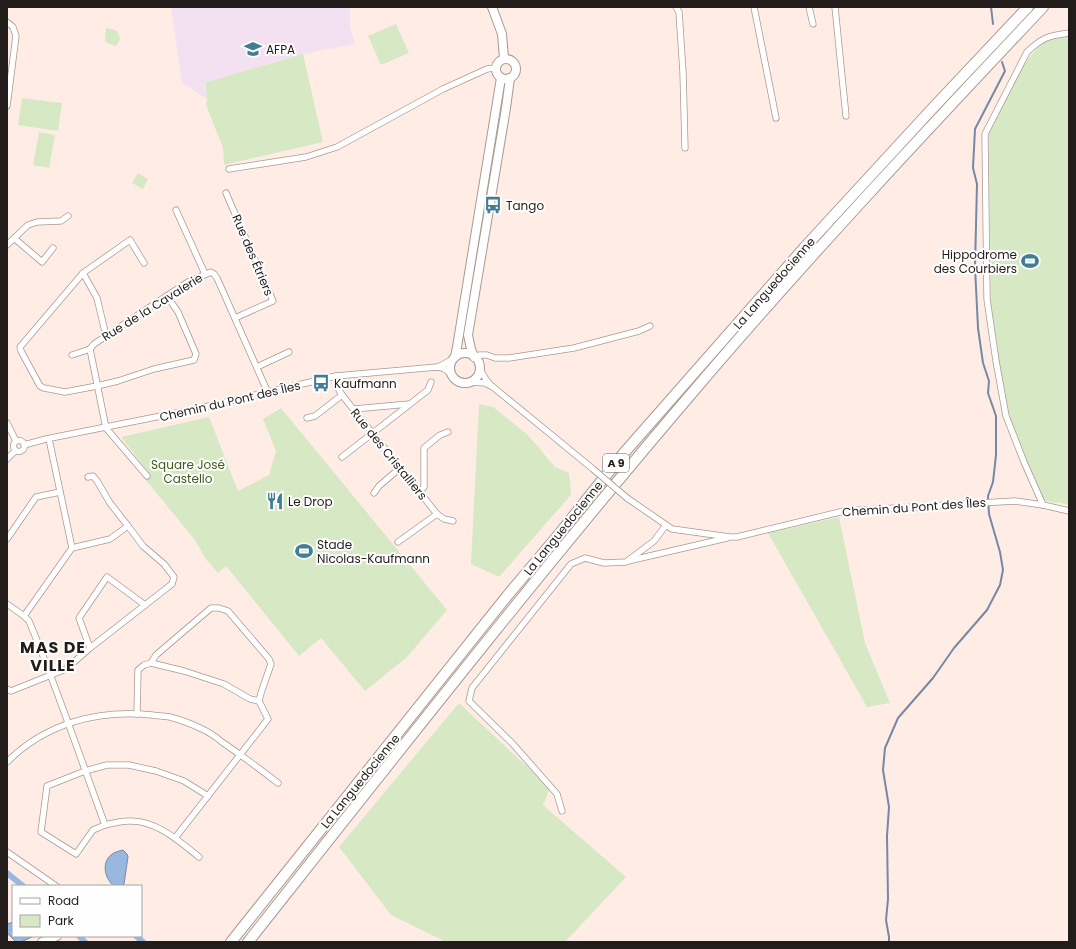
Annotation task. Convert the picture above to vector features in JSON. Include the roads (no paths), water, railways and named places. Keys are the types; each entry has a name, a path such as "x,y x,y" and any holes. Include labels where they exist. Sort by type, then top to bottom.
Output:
{"highway":[{"name":"La Languedocienne","path":"231,942 502,602 560,533 623,454 804,248 1028,7"},
{"name":"La Languedocienne","path":"248,942 606,494 796,273 927,130 1043,7"}],"street":[{"path":"492,7 502,34 504,58"},
{"path":"676,7 679,12 683,72 685,148"},
{"path":"754,7 776,118"},
{"path":"809,7 813,24"},
{"path":"835,7 846,116"},
{"path":"7,22 13,27 16,36 7,106"},
{"path":"1043,504 1024,462 1006,416 994,346 987,300 985,134 1027,52 1038,42 1050,36 1069,33"},
{"path":"504,58 513,61 516,67 515,74 507,79 501,78 497,74 495,68 498,62 504,58"},
{"path":"229,169 306,157 337,147 443,89 487,69 495,68"},
{"path":"452,375 450,372 450,367 457,347 501,78"},
{"path":"493,387 484,378 479,363 471,349 468,335 510,78"},
{"name":"Rue des Étriers","path":"226,192 273,301 235,318"},
{"path":"176,210 205,274"},
{"path":"7,245 28,225 37,222 61,221 68,216"},
{"path":"14,238 42,262 53,248"},
{"path":"144,262 130,240 83,273 20,347 35,379 40,386 44,388 65,392 118,381 154,369 194,360 196,354 178,312 167,296"},
{"name":"Rue de la Cavalerie","path":"106,428 90,349 94,344 188,282 211,272 214,274 235,318 268,393"},
{"path":"83,273 98,298 106,336"},
{"path":"476,358 483,354 495,358 509,358 574,348 639,331 650,326"},
{"path":"72,355 90,349"},
{"path":"257,367 289,352"},
{"path":"454,358 459,354 465,353 471,354 476,358"},
{"name":"Chemin du Pont des Îles","path":"7,459 15,451 21,451 24,448 24,445 49,439 196,409 336,376 437,367 454,358"},
{"path":"437,367 448,370 459,382 485,384 493,387"},
{"path":"469,382 476,378 480,369"},
{"name":"Rue des Cristalliers","path":"336,376 339,390 342,395 437,514 444,519 453,521"},
{"path":"342,458 428,390 431,382"},
{"name":"Chemin du Pont des Îles","path":"493,387 628,498 672,529 730,537 844,511 985,502 1015,501 1043,504 1069,511"},
{"path":"307,418 315,416 342,395"},
{"path":"354,409 409,404"},
{"path":"7,423 16,441 20,441 24,445"},
{"path":"106,428 147,476"},
{"path":"420,492 424,488 424,448 440,435 448,432"},
{"path":"49,439 72,548"},
{"path":"15,451 13,446 16,441"},
{"path":"374,493 379,486 400,468"},
{"path":"7,689 11,691 66,669 90,648 172,584 174,577 164,564 143,546 110,503 96,481 92,476 88,477"},
{"path":"7,539 36,497 60,492"},
{"path":"398,542 437,514"},
{"path":"626,562 654,541 666,525"},
{"path":"24,616 72,548 110,539 128,526"},
{"path":"562,811 557,794 512,743 469,701 472,688 571,564 584,558 604,563 626,562 730,537"},
{"path":"90,648 78,618 107,577 145,605"},
{"path":"7,604 29,621 105,825"},
{"path":"151,664 156,655 211,608 219,608 228,611 269,660 270,664 260,693 260,701 268,719 174,838"},
{"path":"136,714 138,670 144,665 151,664 184,671 224,684 250,699 260,701"},
{"path":"7,762 17,752 37,739 68,723 93,716 136,714 170,717 203,729 240,754 278,783"},
{"path":"199,857 174,838 156,827 143,822 130,821 117,822 93,830 76,854 41,832 47,786 85,771 107,765 129,765 156,771 184,781 208,796"},
{"path":"7,852 55,885"},
{"path":"42,942 54,937"}],"water":[{"path":"123,850 128,857 124,884 122,885 113,885 108,879 105,871 108,858"},
{"path":"12,922 12,937 32,937 21,942 16,942 7,933 7,924"}],"waterway":[{"path":"991,7 993,24"},
{"path":"889,942 886,920 888,899 887,836 889,807 883,770 885,748 898,718 933,678 954,648 987,610 1000,585 1003,570 1000,552 989,514 988,496 993,482 996,455 996,416 988,393 989,381 983,363 978,328 975,267 977,184 973,168 975,129 1005,71 1002,62"},
{"path":"7,873 22,885"},
{"path":"80,937 85,942"},
{"path":"137,937 143,942"}],"place":[{"name":"AFPA","path":"253,49"},
{"name":"Tango","path":"493,205"},
{"name":"Hippodrome des Courbiers","path":"1030,261"},
{"name":"Kaufmann","path":"321,383"},
{"name":"Le Drop","path":"275,501"},
{"name":"Stade Nicolas-Kaufmann","path":"304,551"}],"district":[{"name":"MAS DE VILLE","path":"53,656"}],"park label":[{"name":"Square José Castello","path":"188,471"}]}
